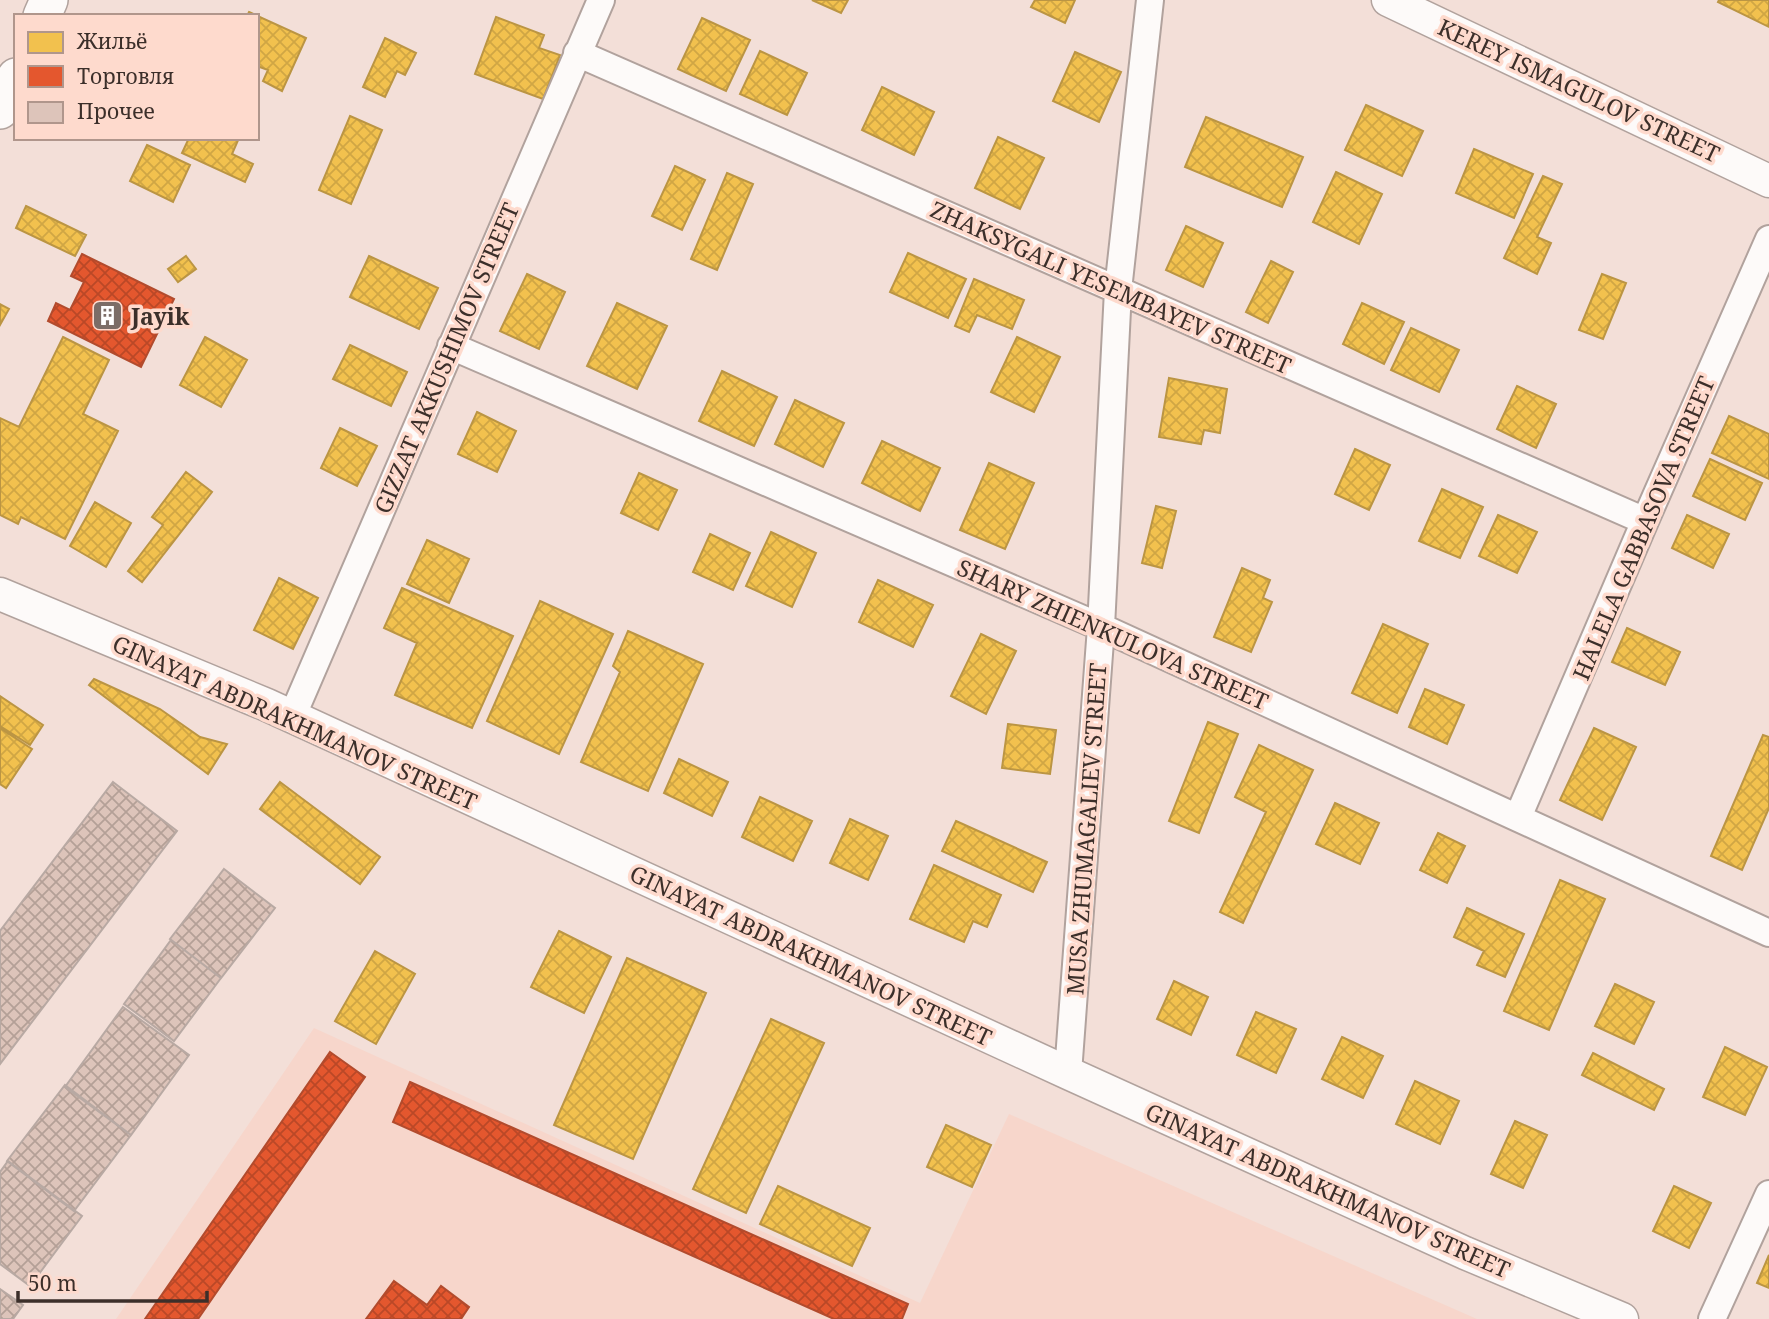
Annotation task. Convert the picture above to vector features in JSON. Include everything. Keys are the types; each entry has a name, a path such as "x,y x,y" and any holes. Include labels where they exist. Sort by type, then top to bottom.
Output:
{"main road":[{"path":"0,110 14,81"}],"street":[{"name":"GIZZAT AKKUSHIMOV STREET","path":"292,717 601,0"},
{"name":"MUSA ZHUMAGALIEV STREET","path":"1068,1073 1101,627 1118,290 1150,0"},
{"name":"KEREY ISMAGULOV STREET","path":"1388,0 1769,181"},
{"name":"ZHAKSYGALI YESEMBAYEV STREET","path":"577,53 1645,521"},
{"name":"HALELA GABBASOVA STREET","path":"1518,817 1769,239"},
{"name":"SHARY ZHIENKULOVA STREET","path":"451,346 1101,627 1769,933"},
{"name":"GINAYAT ABDRAKHMANOV STREET","path":"0,594 292,717 1465,1253 1622,1319"},
{"path":"1712,1319 1769,1194"}],"shaded area":[{"path":"314,1028 920,1303 1009,1114 1477,1319 116,1319"}],"building: Жильё":[{"path":"812,0 848,0 841,13"},
{"path":"1035,0 1075,0 1065,23 1031,7"},
{"path":"1769,0 1769,27 1718,2"},
{"path":"259,17 306,38 282,91 263,81 268,70 259,67"},
{"path":"496,17 544,35 539,48 560,55 543,99 475,74"},
{"path":"702,18 750,40 726,91 678,69"},
{"path":"385,38 416,53 405,75 397,71 385,97 363,87"},
{"path":"760,51 807,73 787,115 740,94"},
{"path":"1075,52 1121,72 1099,122 1053,101"},
{"path":"882,87 934,112 914,155 862,130"},
{"path":"1366,105 1423,131 1402,176 1345,150"},
{"path":"350,116 382,130 351,204 319,190"},
{"path":"1206,117 1303,157 1282,207 1185,167"},
{"path":"998,137 1044,158 1020,209 975,188"},
{"path":"188,140 238,140 232,154 253,164 245,182 182,153"},
{"path":"147,145 190,165 173,202 130,181"},
{"path":"1474,149 1533,174 1514,218 1456,193"},
{"path":"675,166 705,180 682,230 652,216"},
{"path":"1336,172 1382,194 1359,244 1313,222"},
{"path":"727,173 753,184 717,270 691,259"},
{"path":"1543,176 1562,184 1537,237 1551,243 1537,274 1504,258"},
{"path":"26,206 86,235 75,256 16,228"},
{"path":"1186,226 1223,243 1203,287 1166,270"},
{"path":"908,253 966,279 948,318 890,292"},
{"path":"186,256 196,269 178,282 168,269"},
{"path":"369,256 438,288 419,329 350,297"},
{"path":"1271,261 1293,272 1268,323 1246,312"},
{"path":"527,274 565,292 539,349 500,331"},
{"path":"1602,274 1626,283 1603,339 1579,330"},
{"path":"974,279 1024,300 1012,329 977,315 969,332 955,326"},
{"path":"617,303 667,326 637,389 587,366"},
{"path":"1362,303 1404,322 1384,364 1343,344"},
{"path":"0,304 9,309 0,325"},
{"path":"1411,328 1459,350 1439,392 1391,370"},
{"path":"63,337 109,360 83,414 118,431 65,539 21,517 18,524 0,515 0,418 19,427"},
{"path":"205,337 247,360 221,407 180,385"},
{"path":"1017,337 1060,357 1034,412 991,392"},
{"path":"350,345 407,372 391,406 333,379"},
{"path":"722,371 777,397 754,446 699,421"},
{"path":"1169,378 1227,389 1220,433 1204,430 1201,444 1159,437"},
{"path":"1517,386 1556,404 1536,448 1497,429"},
{"path":"795,400 844,423 823,467 775,444"},
{"path":"477,412 516,431 497,472 458,454"},
{"path":"1729,416 1769,434 1769,479 1712,453"},
{"path":"340,428 377,446 357,486 321,468"},
{"path":"882,441 940,468 920,511 862,483"},
{"path":"1355,449 1390,465 1369,510 1335,494"},
{"path":"1710,459 1762,483 1745,520 1693,496"},
{"path":"989,463 1034,483 1005,549 960,530"},
{"path":"186,472 212,492 142,582 128,571 163,525 152,517"},
{"path":"639,473 677,490 658,530 621,513"},
{"path":"1442,489 1483,507 1460,558 1419,541"},
{"path":"95,502 131,523 106,567 70,546"},
{"path":"1156,506 1176,511 1162,568 1142,563"},
{"path":"1498,515 1537,532 1517,573 1479,556"},
{"path":"1687,515 1729,534 1713,568 1672,548"},
{"path":"771,532 816,553 792,607 746,586"},
{"path":"710,534 750,553 733,590 693,572"},
{"path":"427,540 469,559 449,603 407,584"},
{"path":"1242,568 1270,580 1263,598 1272,602 1251,652 1214,637"},
{"path":"279,578 318,598 293,649 254,630"},
{"path":"878,580 933,605 913,647 859,622"},
{"path":"402,588 513,636 472,728 395,695 417,643 384,628"},
{"path":"540,601 613,634 559,754 487,721"},
{"path":"1383,624 1428,644 1397,713 1352,693"},
{"path":"1627,628 1680,652 1665,685 1612,662"},
{"path":"628,631 703,664 648,791 581,762 620,672 613,666"},
{"path":"981,634 1016,651 986,714 951,696"},
{"path":"94,679 160,709 200,737 227,744 208,774 89,685"},
{"path":"1425,689 1464,705 1447,744 1409,727"},
{"path":"0,696 43,725 30,745 0,726"},
{"path":"1208,722 1238,734 1199,833 1169,821"},
{"path":"1008,724 1056,730 1050,774 1002,768"},
{"path":"0,728 32,749 6,788 0,784"},
{"path":"1594,728 1636,747 1602,820 1560,800"},
{"path":"1763,735 1769,737 1769,808 1742,870 1711,856"},
{"path":"1259,745 1313,770 1243,923 1220,912 1266,812 1235,797"},
{"path":"679,759 728,782 712,816 664,793"},
{"path":"280,782 380,857 360,884 260,809"},
{"path":"760,797 812,821 793,861 742,837"},
{"path":"1335,803 1379,823 1360,864 1316,844"},
{"path":"850,819 888,836 868,880 830,863"},
{"path":"956,821 1047,862 1033,892 942,851"},
{"path":"1438,833 1465,846 1447,883 1420,870"},
{"path":"934,865 1001,895 987,927 973,921 964,942 910,919"},
{"path":"1560,880 1605,899 1549,1030 1504,1011"},
{"path":"1467,908 1524,934 1505,977 1477,965 1484,951 1454,937"},
{"path":"559,931 611,957 584,1013 531,987"},
{"path":"375,951 415,974 376,1044 335,1021"},
{"path":"627,958 706,993 633,1159 554,1125"},
{"path":"1174,981 1208,997 1191,1035 1157,1019"},
{"path":"1615,984 1654,1002 1634,1044 1595,1026"},
{"path":"1256,1012 1296,1029 1276,1073 1237,1055"},
{"path":"771,1019 824,1043 746,1213 693,1189"},
{"path":"1342,1037 1383,1056 1363,1098 1322,1079"},
{"path":"1725,1047 1767,1067 1745,1115 1703,1097"},
{"path":"1593,1053 1664,1089 1654,1110 1582,1075"},
{"path":"1415,1081 1459,1101 1440,1144 1396,1124"},
{"path":"1515,1121 1547,1135 1523,1188 1491,1174"},
{"path":"946,1125 991,1145 972,1187 927,1167"},
{"path":"778,1186 870,1228 852,1266 760,1224"},
{"path":"1674,1186 1711,1203 1689,1248 1653,1231"},
{"path":"1769,1255 1769,1288 1757,1283"}],"building: Торговля":[{"name":"Jayik","path":"82,254 174,299 141,367 48,321 56,303 70,310 84,282 71,276"},
{"path":"330,1052 365,1077 198,1319 145,1319"},
{"path":"410,1082 908,1304 902,1319 834,1319 393,1122"},
{"path":"394,1281 427,1305 441,1286 469,1307 461,1319 366,1319"}],"building: Прочее":[{"path":"113,782 177,831 0,1064 0,931"},
{"path":"224,869 275,908 221,978 170,939"},
{"path":"171,940 221,978 174,1041 124,1004"},
{"path":"123,1007 189,1055 131,1135 65,1087"},
{"path":"65,1085 131,1135 74,1211 7,1161"},
{"path":"8,1161 82,1216 30,1286 0,1264 0,1172"},
{"path":"0,1289 23,1305 13,1319 0,1319"}],"place":[{"name":"Jayik","path":"108,316"}]}
